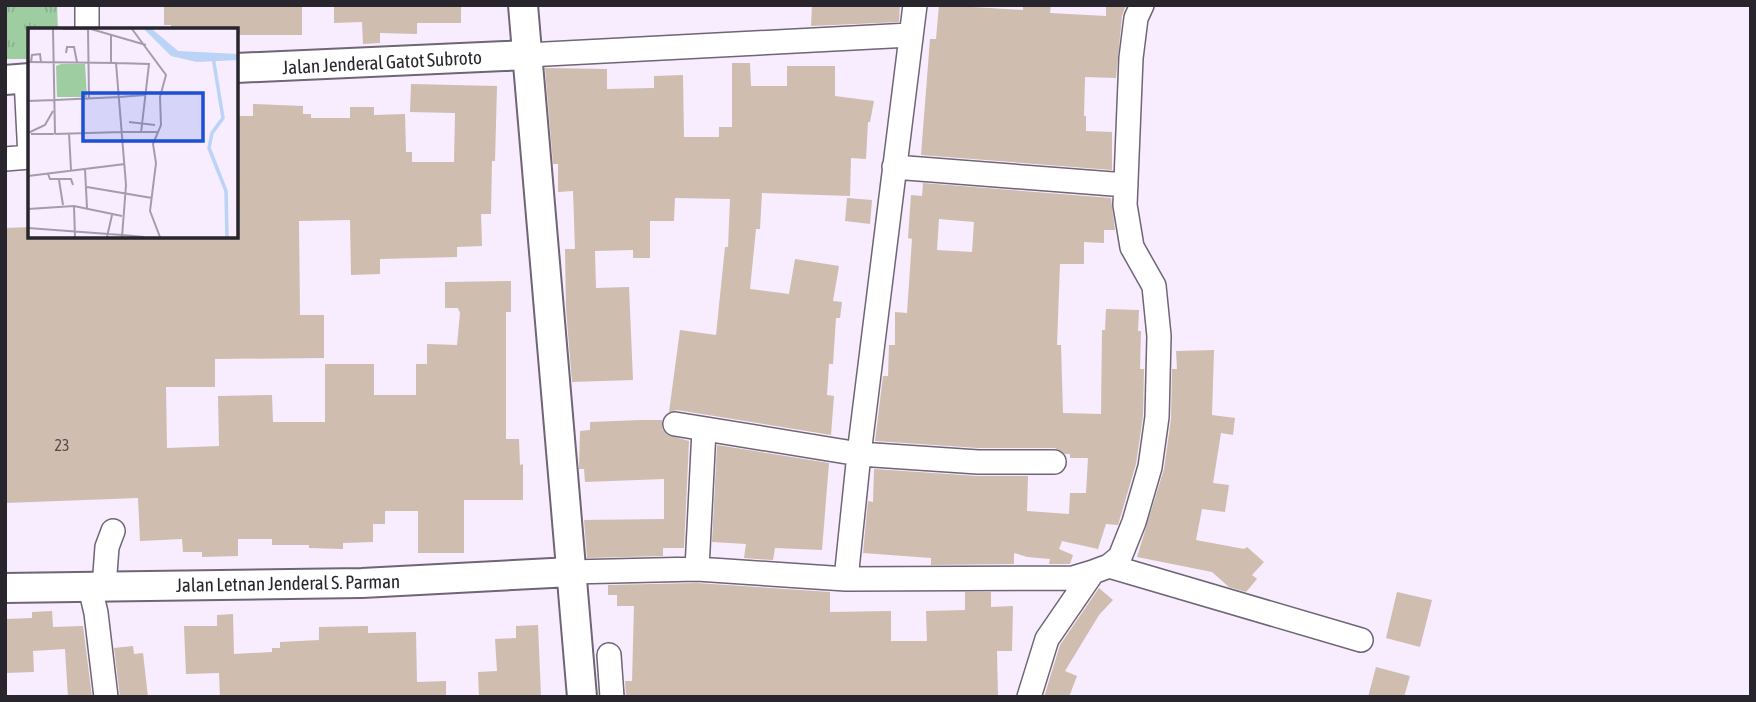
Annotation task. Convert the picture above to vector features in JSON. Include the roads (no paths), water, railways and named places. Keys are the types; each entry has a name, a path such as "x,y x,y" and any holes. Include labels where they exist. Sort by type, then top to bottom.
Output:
{"main road":[{"path":"523,5 582,697"},
{"name":"Jalan Jenderal Gatot Subroto","path":"238,68 527,55"},
{"name":"Jalan Letnan Jenderal S. Parman","path":"5,588 362,583 571,572"}],"street":[{"path":"87,5 87,28"},
{"path":"846,579 915,5"},
{"path":"571,572 698,569 846,579 1073,578 1101,569 1120,557 1134,522 1150,467 1157,417 1159,336 1154,286 1132,247 1126,222 1131,58 1136,18 1142,5"},
{"path":"527,55 910,35"},
{"path":"20,79 28,141"},
{"path":"5,159 28,157"},
{"path":"894,167 1126,186"},
{"path":"675,424 859,454 978,462 1054,462"},
{"path":"698,569 704,430"},
{"path":"106,697 96,613 97,587 113,531"},
{"path":"1101,569 1361,640"},
{"path":"1028,697 1047,639 1101,569"},
{"path":"609,655 612,697"}]}
